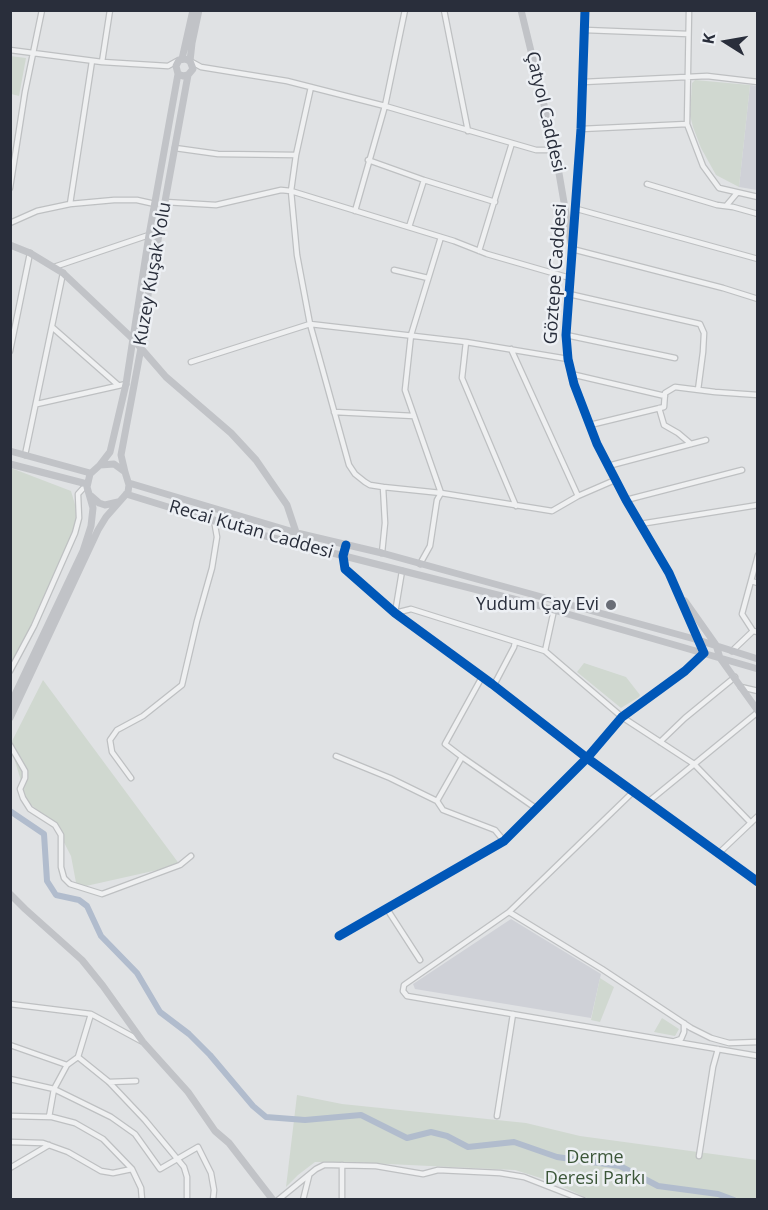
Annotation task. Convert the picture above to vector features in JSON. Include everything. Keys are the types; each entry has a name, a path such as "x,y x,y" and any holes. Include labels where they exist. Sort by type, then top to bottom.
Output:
{"main road":[{"path":"193,10 180,60 176,66 177,72 183,76 189,75 193,66 191,57 200,10"},
{"name":"Çatyol Caddesi","path":"521,10 555,150 572,249"},
{"name":"Göztepe Caddesi","path":"585,10 577,209 566,335 568,359 571,374 590,425 608,466 669,573 704,653"},
{"path":"180,60 191,57"},
{"name":"Kuzey Kuşak Yolu","path":"100,465 110,452 133,339 177,72"},
{"name":"Kuzey Kuşak Yolu","path":"125,472 121,455 189,75"},
{"path":"10,245 30,253 63,273 133,339 166,377 231,434 256,460 287,506 302,545"},
{"path":"10,451 90,473"},
{"path":"10,464 87,484"},
{"path":"10,705 83,551 91,526 93,508 87,484 90,473 100,465 114,464 125,472 129,483 126,494 98,530 10,718"},
{"name":"Recai Kutan Caddesi","path":"129,483 297,533 382,553 716,645 758,659"},
{"path":"90,494 105,505 118,502"},
{"name":"Recai Kutan Caddesi","path":"126,494 343,556 467,585 758,669"},
{"path":"346,545 343,556 345,569 395,613 494,685 587,758 757,880"},
{"path":"669,573 716,645 720,658 758,711"},
{"path":"10,894 82,960 104,986 143,1042 188,1092 215,1131 229,1143 273,1200"}],"street":[{"path":"10,188 42,10"},
{"path":"102,62 110,10"},
{"path":"355,211 385,106 405,10"},
{"path":"444,10 468,131"},
{"path":"689,10 687,124 703,166 719,188 758,197"},
{"path":"585,30 688,34"},
{"path":"10,50 92,61 168,66 180,60"},
{"path":"191,57 201,68"},
{"path":"70,204 92,61"},
{"path":"168,66 177,72"},
{"path":"189,75 201,68 287,81 385,106 536,150 555,150"},
{"path":"583,82 707,76 758,82"},
{"path":"311,87 296,155 291,191 297,255 310,324 348,465 355,474 370,485 441,493 552,511 578,496 615,480"},
{"path":"581,129 687,124"},
{"path":"479,251 512,143"},
{"path":"175,148 218,154 296,155"},
{"path":"368,160 495,202"},
{"path":"409,227 424,180"},
{"path":"647,184 717,205 758,214"},
{"path":"165,202 216,205 280,190 291,191 570,278"},
{"path":"726,206 737,193"},
{"path":"10,223 37,211 70,204 137,200 155,204"},
{"path":"577,209 758,259"},
{"path":"54,267 149,235"},
{"path":"420,564 430,546 437,500 441,493 405,390 411,335 441,237"},
{"path":"572,249 702,282 758,299"},
{"path":"10,351 30,253"},
{"path":"394,270 428,278"},
{"path":"25,455 63,273"},
{"path":"569,294 700,324 704,333 698,390"},
{"path":"10,306 19,307"},
{"path":"191,362 310,324 466,342 568,359"},
{"path":"52,327 122,385"},
{"path":"566,335 675,358"},
{"path":"466,342 462,378 516,506"},
{"path":"511,350 578,496"},
{"path":"571,374 665,396"},
{"path":"37,404 122,385"},
{"path":"590,425 664,407 665,393 675,387 758,395"},
{"path":"660,408 664,425 691,444"},
{"path":"334,412 414,416"},
{"path":"608,466 705,440"},
{"path":"626,500 742,470"},
{"path":"10,671 34,626 75,533 79,518 78,494 87,484"},
{"path":"382,553 385,523 383,487"},
{"path":"640,524 758,505"},
{"path":"132,778 112,752 110,740 117,730 142,716 182,685 212,568 217,537 214,520"},
{"path":"732,651 755,632 742,614 758,555"},
{"path":"402,571 395,613 411,609 545,651 622,717 694,764 752,823"},
{"path":"751,581 758,583"},
{"path":"545,651 554,610"},
{"path":"494,685 515,642"},
{"path":"339,936 504,842 587,758 622,717 685,671 704,653"},
{"path":"482,676 445,744 537,809"},
{"path":"660,742 735,677"},
{"path":"741,687 758,691"},
{"path":"648,802 758,711"},
{"path":"10,746 25,771 26,778 20,789 23,798 30,809 55,825 61,835 61,867 64,878 70,884 102,894 180,865 191,856"},
{"path":"336,756 390,778 437,801 443,810 495,830 504,842"},
{"path":"437,801 462,757"},
{"path":"634,791 509,912 404,985 403,991 407,996 758,1056"},
{"path":"718,854 758,816"},
{"path":"387,909 420,960"},
{"path":"509,912 684,1023 719,1041 738,1044 758,1042"},
{"path":"10,1004 91,1014 143,1042"},
{"path":"49,1117 54,1089 68,1065 78,1057 91,1014"},
{"path":"497,1116 513,1014"},
{"path":"672,1042 681,1039 684,1023"},
{"path":"699,1156 719,1041"},
{"path":"10,1045 68,1065"},
{"path":"78,1057 109,1082 145,1120 184,1167 188,1200"},
{"path":"10,1079 54,1089 111,1117 135,1134 160,1169 198,1147 211,1173 213,1200"},
{"path":"109,1082 136,1082"},
{"path":"10,1116 49,1117 75,1123 103,1139 132,1169 141,1188 142,1200"},
{"path":"10,1142 49,1145 68,1152 101,1171 113,1173 132,1169"},
{"path":"35,1143 42,1149"},
{"path":"10,1168 49,1145"},
{"path":"278,1200 324,1165 342,1165 376,1166 423,1174 438,1170 500,1173 529,1179 584,1200"},
{"path":"342,1165 342,1200"},
{"path":"303,1200 310,1174"}],"shaded area":[{"path":"750,85 757,86 757,190 739,187"},
{"path":"511,919 601,974 591,1018 415,989 413,984"}],"green space":[{"path":"10,56 26,58 19,96 11,94"},
{"path":"695,80 750,85 739,187 716,175 701,148 690,115 692,83"},
{"path":"11,468 71,491 79,518 11,670"},
{"path":"584,663 626,677 640,695 639,697 621,708 577,672"},
{"path":"43,680 180,865 77,888 71,856 55,825 23,798 22,784 10,745"},
{"path":"600,978 614,987 600,1022 591,1020"},
{"path":"662,1018 679,1029 675,1036 654,1032"},
{"name":"Derme Deresi Parkı","path":"297,1095 342,1104 526,1123 580,1136 757,1160 757,1199 589,1199 550,1181 515,1170 345,1162 315,1162 286,1187"}],"waterway":[{"path":"10,811 44,834 47,881 56,895 79,900 87,906 101,936 137,973 160,1012 189,1034 253,1106 266,1117 305,1120 361,1115 407,1138 431,1132 447,1136 468,1147 514,1142 557,1157 620,1166 658,1186 718,1194 734,1200"}],"cycle path":[{"path":"339,936 504,841 587,758 622,717 685,671 704,653 669,573 626,500 597,444 574,384 568,359 566,335 581,129 585,10"},
{"path":"346,545 343,556 345,569 395,613 587,758 758,882"}],"place":[{"name":"Yudum Çay Evi","path":"611,605"}]}
